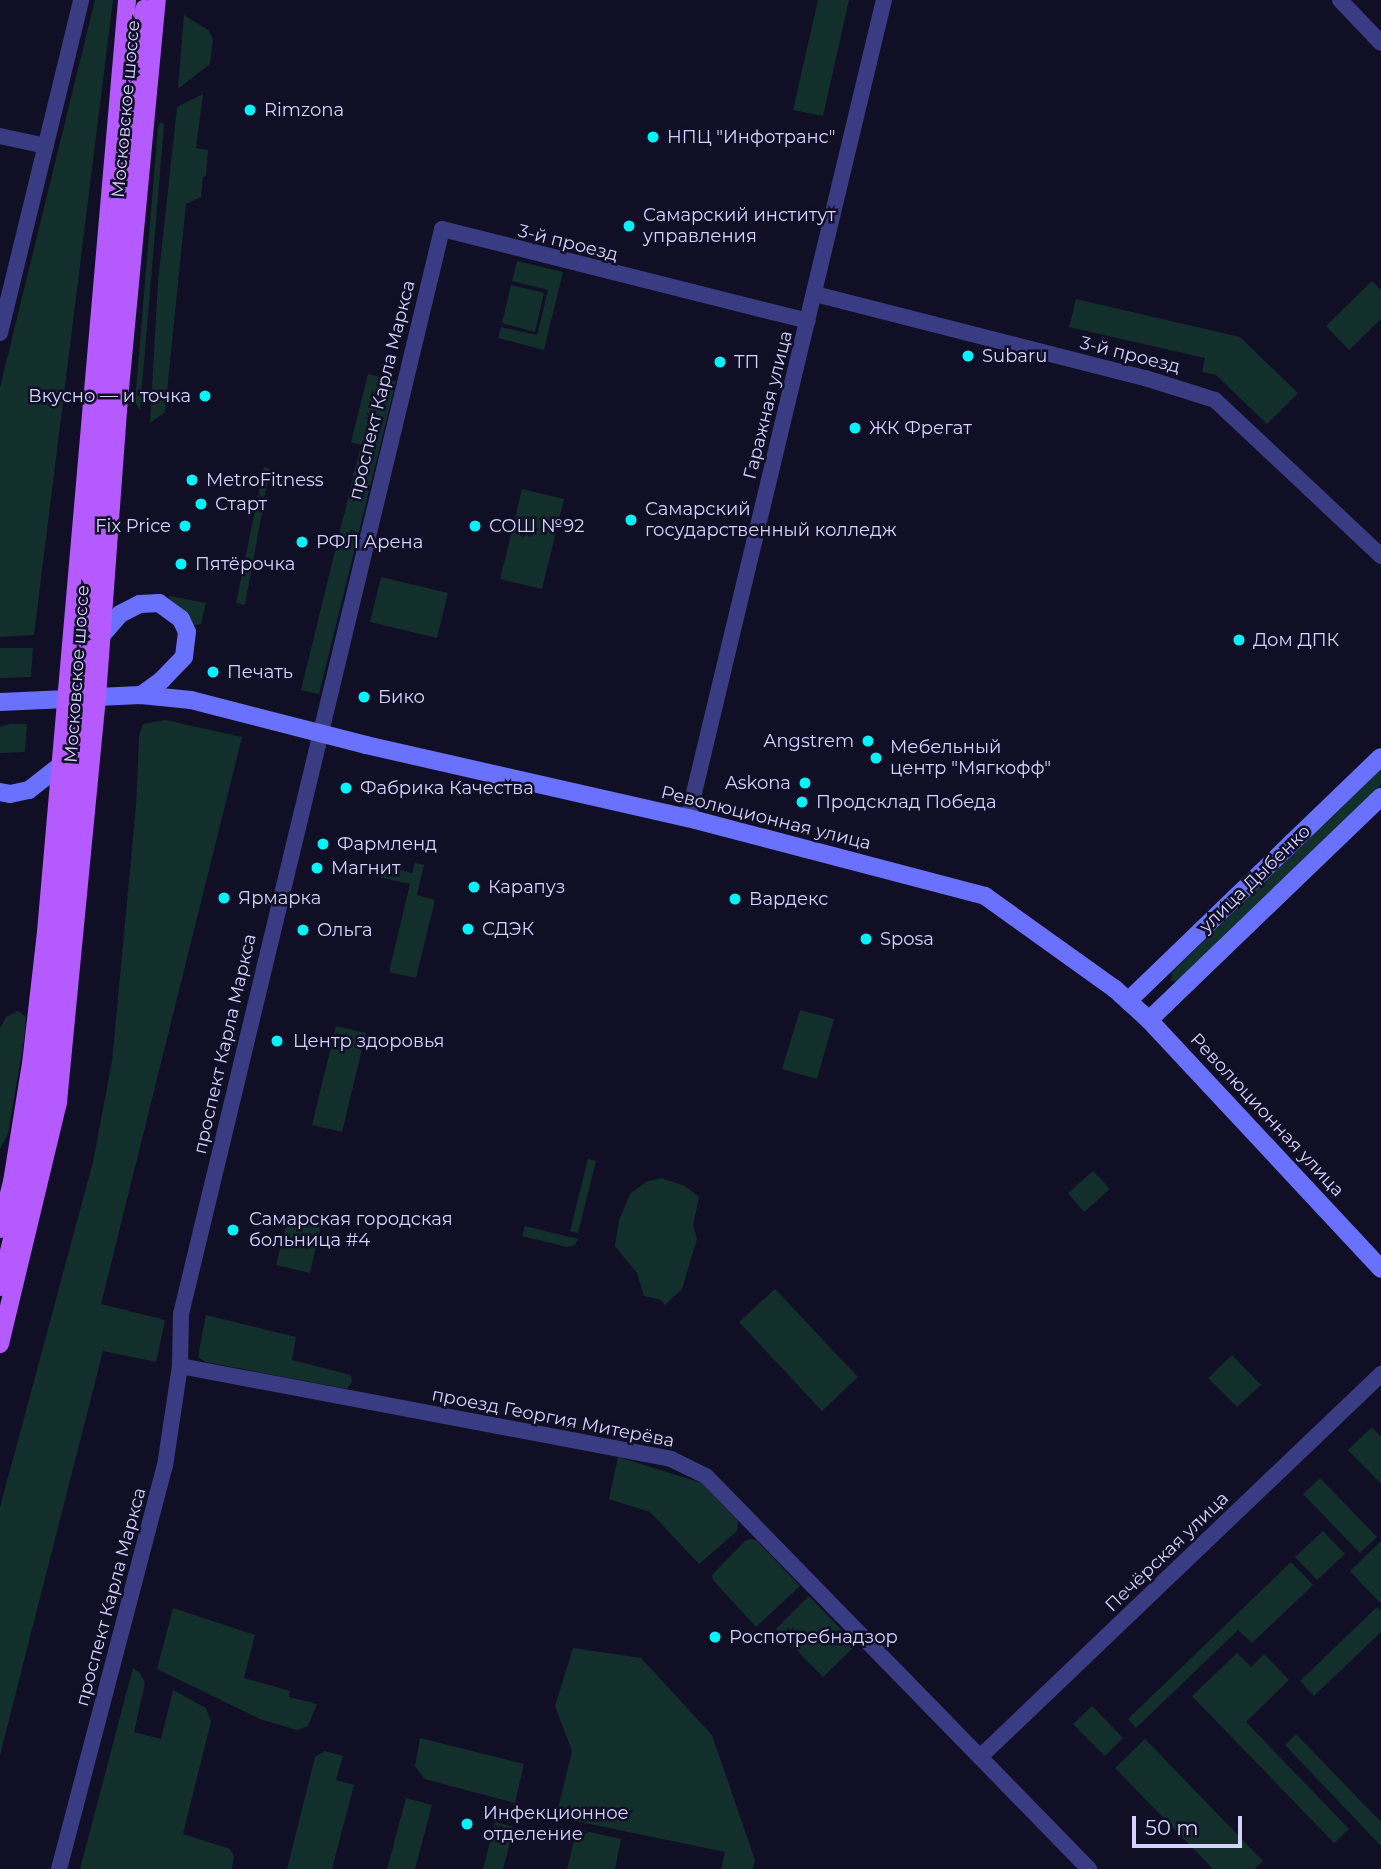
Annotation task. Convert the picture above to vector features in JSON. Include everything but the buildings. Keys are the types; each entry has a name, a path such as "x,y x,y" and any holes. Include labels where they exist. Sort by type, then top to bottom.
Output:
{"main road":[{"name":"Московское шоссе","path":"0,1344 58,1102 127,0"},
{"name":"Московское шоссе","path":"0,1287 35,1148 48,1064 64,924 107,403 145,0"},
{"name":"Московское шоссе","path":"0,1228 12,1182 31,1064 61,765 101,636 157,0"},
{"path":"88,652 120,614 140,604 159,603 181,619 187,632 184,657 162,680 141,695"},
{"name":"Революционная улица","path":"9,702 141,695 191,700 688,818 985,896 1018,916 1149,1020 1381,1269"},
{"path":"0,713 9,702"},
{"path":"0,792 10,794 29,790 61,765 79,746"},
{"name":"улица Дыбенко","path":"1128,1001 1381,757"},
{"name":"улица Дыбенко","path":"1149,1020 1381,797"}],"street":[{"path":"0,333 80,0"},
{"name":"Гаражная улица","path":"688,818 884,0"},
{"path":"1340,0 1381,43"},
{"path":"0,136 46,146"},
{"name":"3-й проезд","path":"442,229 808,321"},
{"name":"проспект Карла Маркса","path":"59,1869 165,1466 180,1366 181,1314 318,732 442,229"},
{"name":"3-й проезд","path":"815,294 1145,377 1215,400 1264,442 1381,556"},
{"name":"проезд Георгия Митерёва","path":"180,1366 659,1457 706,1476 1089,1869"},
{"name":"Печёрская улица","path":"981,1757 1381,1374"}],"green space":[{"path":"95,0 113,0 34,635 0,637 0,387"},
{"path":"818,0 849,0 823,116 793,110"},
{"path":"184,15 208,30 213,39 210,64 178,89"},
{"path":"203,94 196,148 208,150 206,176 203,177 201,197 186,204 165,412 150,423 158,282 177,107"},
{"path":"161,122 164,125 140,410 135,402 158,127"},
{"path":"517,261 563,272 544,350 498,338 501,327 537,335 548,290 512,281"},
{"path":"1372,281 1381,290 1381,319 1349,350 1326,326"},
{"path":"511,285 544,293 535,332 502,323"},
{"path":"1076,299 1240,337 1298,393 1267,424 1216,375 1202,372 1205,358 1069,327"},
{"path":"368,374 396,381 319,694 301,690 361,445 351,442"},
{"path":"264,467 270,469 245,605 236,603"},
{"path":"522,489 564,499 542,589 500,579"},
{"path":"381,577 448,593 437,638 370,622"},
{"path":"169,596 206,603 201,624 190,626 168,602"},
{"path":"0,648 33,648 31,677 0,678"},
{"path":"165,720 242,737 101,1304 165,1320 156,1362 103,1351 0,1755 0,1507 93,1162 112,1061 136,806 139,736 143,724"},
{"path":"27,724 25,752 0,753 0,727"},
{"path":"1381,769 1381,785 1180,981 1171,981 1172,972"},
{"path":"415,863 424,865 417,895 435,900 416,978 389,972 410,884 374,876 376,864 412,873"},
{"path":"800,1010 834,1019 817,1079 782,1069"},
{"path":"18,1011 26,1017 25,1033 8,1134 0,1149 0,1028 6,1017"},
{"path":"336,1026 366,1033 342,1132 312,1125"},
{"path":"588,1159 596,1161 578,1233 570,1231"},
{"path":"1093,1171 1110,1189 1084,1212 1068,1193"},
{"path":"661,1178 685,1186 699,1197 693,1225 697,1239 682,1289 665,1305 661,1300 644,1296 637,1273 615,1246 619,1220 630,1194 646,1182"},
{"path":"289,1213 322,1221 310,1273 276,1265"},
{"path":"525,1226 578,1239 575,1245 567,1247 522,1236"},
{"path":"775,1289 858,1377 822,1411 739,1322"},
{"path":"206,1315 296,1337 292,1360 351,1375 352,1382 347,1389 206,1362 199,1358 199,1351"},
{"path":"1232,1355 1261,1385 1237,1407 1208,1378"},
{"path":"1372,1427 1381,1437 1381,1484 1348,1450"},
{"path":"618,1457 702,1483 738,1521 737,1531 699,1564 650,1512 609,1499"},
{"path":"1320,1478 1377,1537 1360,1553 1303,1494"},
{"path":"1323,1531 1345,1554 1317,1580 1295,1557"},
{"path":"756,1540 800,1586 756,1627 713,1580 712,1575 745,1541"},
{"path":"1381,1542 1381,1604 1350,1571"},
{"path":"1291,1562 1313,1585 1252,1643 1238,1630 1136,1728 1128,1719"},
{"path":"809,1596 856,1645 823,1677 776,1629"},
{"path":"1377,1607 1381,1611 1381,1632 1314,1696 1300,1681"},
{"path":"173,1608 255,1635 244,1678 290,1691 289,1697 317,1704 308,1726 297,1730 260,1719 157,1669"},
{"path":"573,1648 641,1658 712,1735 755,1860 753,1869 721,1869 725,1852 556,1817 572,1751 555,1706"},
{"path":"1237,1653 1251,1667 1264,1654 1289,1680 1246,1722 1349,1829 1334,1843 1192,1696"},
{"path":"133,1668 140,1673 145,1683 134,1732 161,1739 173,1690 206,1708 211,1722 183,1834 230,1849 234,1856 232,1869 80,1869"},
{"path":"1092,1706 1123,1738 1105,1756 1073,1724"},
{"path":"1296,1734 1381,1822 1381,1846 1285,1745"},
{"path":"420,1738 524,1764 515,1803 425,1779 415,1766"},
{"path":"1145,1739 1263,1861 1254,1869 1213,1869 1115,1768"},
{"path":"325,1751 343,1756 336,1780 354,1785 332,1869 287,1869 315,1757"},
{"path":"406,1798 432,1805 415,1869 387,1869"},
{"path":"495,1822 514,1827 503,1869 483,1869"},
{"path":"577,1829 621,1839 615,1869 567,1869"}],"place":[{"name":"Rimzona","path":"250,110"},
{"name":"НПЦ \"Инфотранс\"","path":"653,137"},
{"name":"Самарский институт управления","path":"629,226"},
{"name":"Subaru","path":"968,356"},
{"name":"ТП","path":"720,362"},
{"name":"Вкусно — и точка","path":"205,396"},
{"name":"ЖК Фрегат","path":"855,428"},
{"name":"MetroFitness","path":"192,480"},
{"name":"Старт","path":"201,504"},
{"name":"Самарский государственный колледж","path":"631,520"},
{"name":"Fix Price","path":"185,526"},
{"name":"СОШ №92","path":"475,526"},
{"name":"РФЛ Арена","path":"302,542"},
{"name":"Пятёрочка","path":"181,564"},
{"name":"Дом ДПК","path":"1239,640"},
{"name":"Печать","path":"213,672"},
{"name":"Бико","path":"364,697"},
{"name":"Angstrem","path":"868,741"},
{"name":"Мебельный центр \"Мягкофф\"","path":"876,758"},
{"name":"Askona","path":"805,783"},
{"name":"Фабрика Качества","path":"346,788"},
{"name":"Продсклад Победа","path":"802,802"},
{"name":"Фармленд","path":"323,844"},
{"name":"Магнит","path":"317,868"},
{"name":"Карапуз","path":"474,887"},
{"name":"Ярмарка","path":"224,898"},
{"name":"Вардекс","path":"735,899"},
{"name":"СДЭК","path":"468,929"},
{"name":"Ольга","path":"303,930"},
{"name":"Sposa","path":"866,939"},
{"name":"Центр здоровья","path":"277,1041"},
{"name":"Самарская городская больница #4","path":"233,1230"},
{"name":"Роспотребнадзор","path":"715,1637"},
{"name":"Инфекционное отделение","path":"467,1824"}]}
